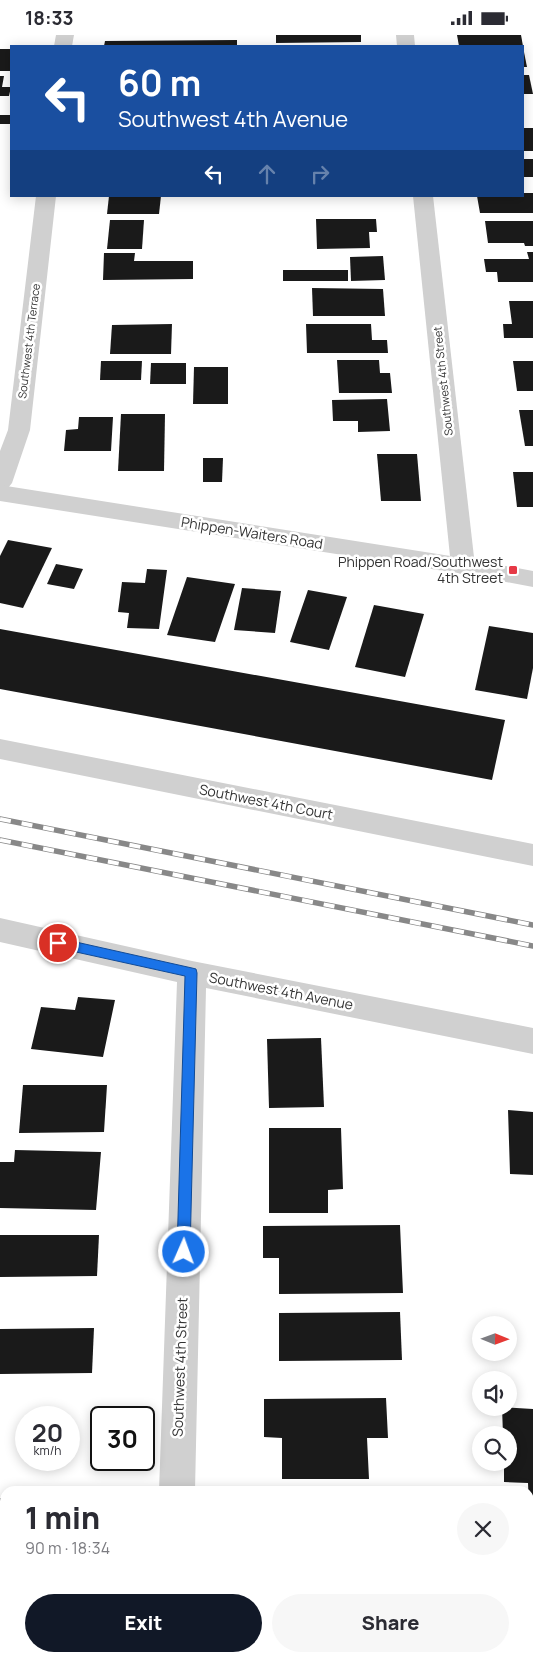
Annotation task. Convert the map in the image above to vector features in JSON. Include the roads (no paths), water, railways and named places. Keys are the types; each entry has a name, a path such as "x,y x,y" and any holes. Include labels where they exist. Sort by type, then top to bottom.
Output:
{"street":[{"name":"Southwest 4th Terrace","path":"0,483 19,430 46,197"},
{"name":"Southwest 4th Street","path":"423,197 463,566"},
{"name":"Phippen-Waiters Road","path":"0,493 463,566 533,579"},
{"name":"Southwest 4th Court","path":"0,749 533,855"},
{"name":"Southwest 4th Avenue","path":"0,930 192,973 533,1041"},
{"name":"Southwest 4th Street","path":"177,1486 192,973"}],"railway":[{"path":"0,819 533,925"},
{"path":"0,840 533,946"}],"place":[{"name":"Phippen Road/Southwest 4th Street","path":"513,570"}]}
